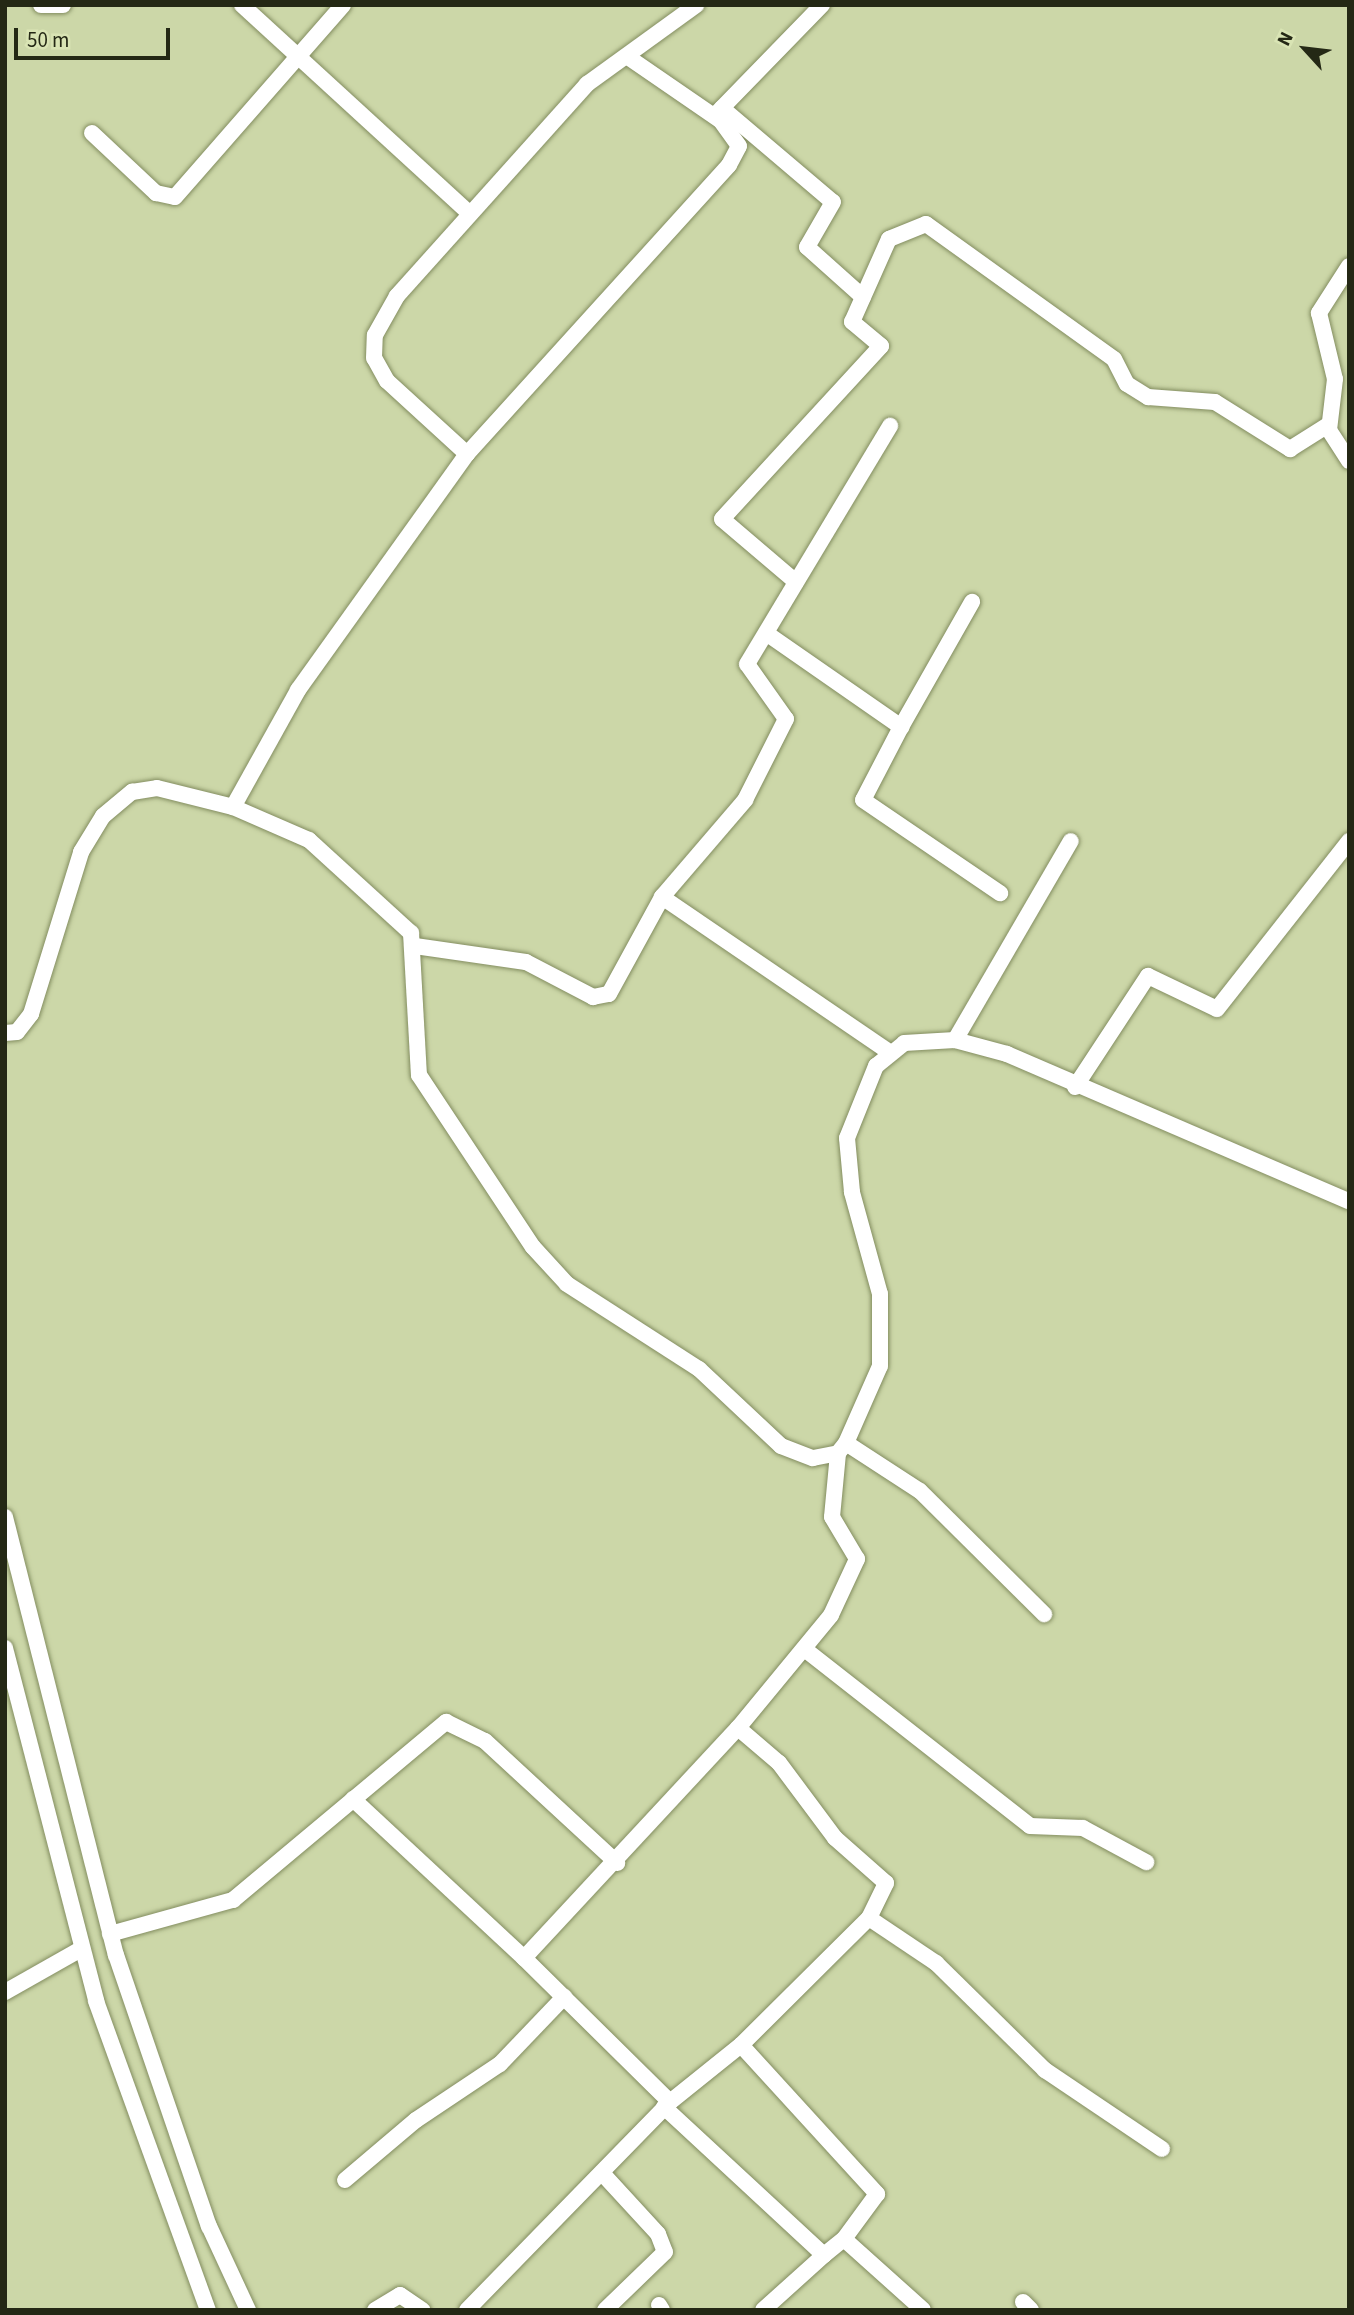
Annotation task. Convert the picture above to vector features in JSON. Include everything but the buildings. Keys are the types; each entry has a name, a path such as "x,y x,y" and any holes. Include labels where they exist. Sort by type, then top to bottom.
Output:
{"street":[{"path":"41,5 63,5"},
{"path":"242,5 298,60 470,214"},
{"path":"92,133 156,193 176,197 298,60 343,5"},
{"path":"467,453 387,381 374,358 375,335 397,296 587,84 609,63 628,57 696,5"},
{"path":"718,112 822,5"},
{"path":"628,57 718,112 833,202 807,247 863,297"},
{"path":"233,807 298,690 467,453 729,165 739,146 718,112"},
{"path":"796,582 722,519 881,346 852,322 889,239 926,224 1114,359 1127,384 1148,397 1215,402 1290,449 1328,425"},
{"path":"1349,266 1319,313 1335,379 1328,425 1349,461"},
{"path":"415,946 526,962 602,998 662,897 745,800 786,719 747,664 890,426"},
{"path":"972,602 863,800 1000,892"},
{"path":"766,633 901,727"},
{"path":"5,1033 17,1032 31,1014 57,915 103,816 132,792 157,788 233,807 337,859 391,908 415,946 419,1075 533,1247 576,1290 699,1369 780,1446 813,1458 842,1448 920,1491 1044,1614"},
{"path":"955,1040 1071,841"},
{"path":"1075,1087 1148,976 1217,1009 1349,841"},
{"path":"662,897 888,1051"},
{"path":"524,1958 617,1863 652,1816 738,1728 807,1651 846,1591 857,1559 832,1517 842,1448 871,1398 883,1334 847,1138 858,1101 888,1051 927,1038 955,1040 1007,1054 1075,1087 1349,1200"},
{"path":"5,1517 110,1934 209,2226 248,2310"},
{"path":"5,1648 81,1949 208,2310"},
{"path":"807,1651 1030,1825 1083,1828 1146,1862"},
{"path":"110,1934 233,1900 353,1799 432,1727 458,1724 485,1741 617,1863"},
{"path":"467,2310 667,2105 741,2045 869,1918 884,1894 881,1872 835,1838 779,1763 738,1728"},
{"path":"353,1799 524,1958 667,2105 824,2255"},
{"path":"869,1918 936,1963 1045,2070 1162,2149"},
{"path":"5,1992 81,1949"},
{"path":"345,2180 416,2120 500,2064 564,1997"},
{"path":"741,2045 877,2194 845,2239 763,2310"},
{"path":"603,2173 658,2234 665,2252 605,2310"},
{"path":"845,2239 923,2310"},
{"path":"375,2310 400,2295 422,2310"}]}
